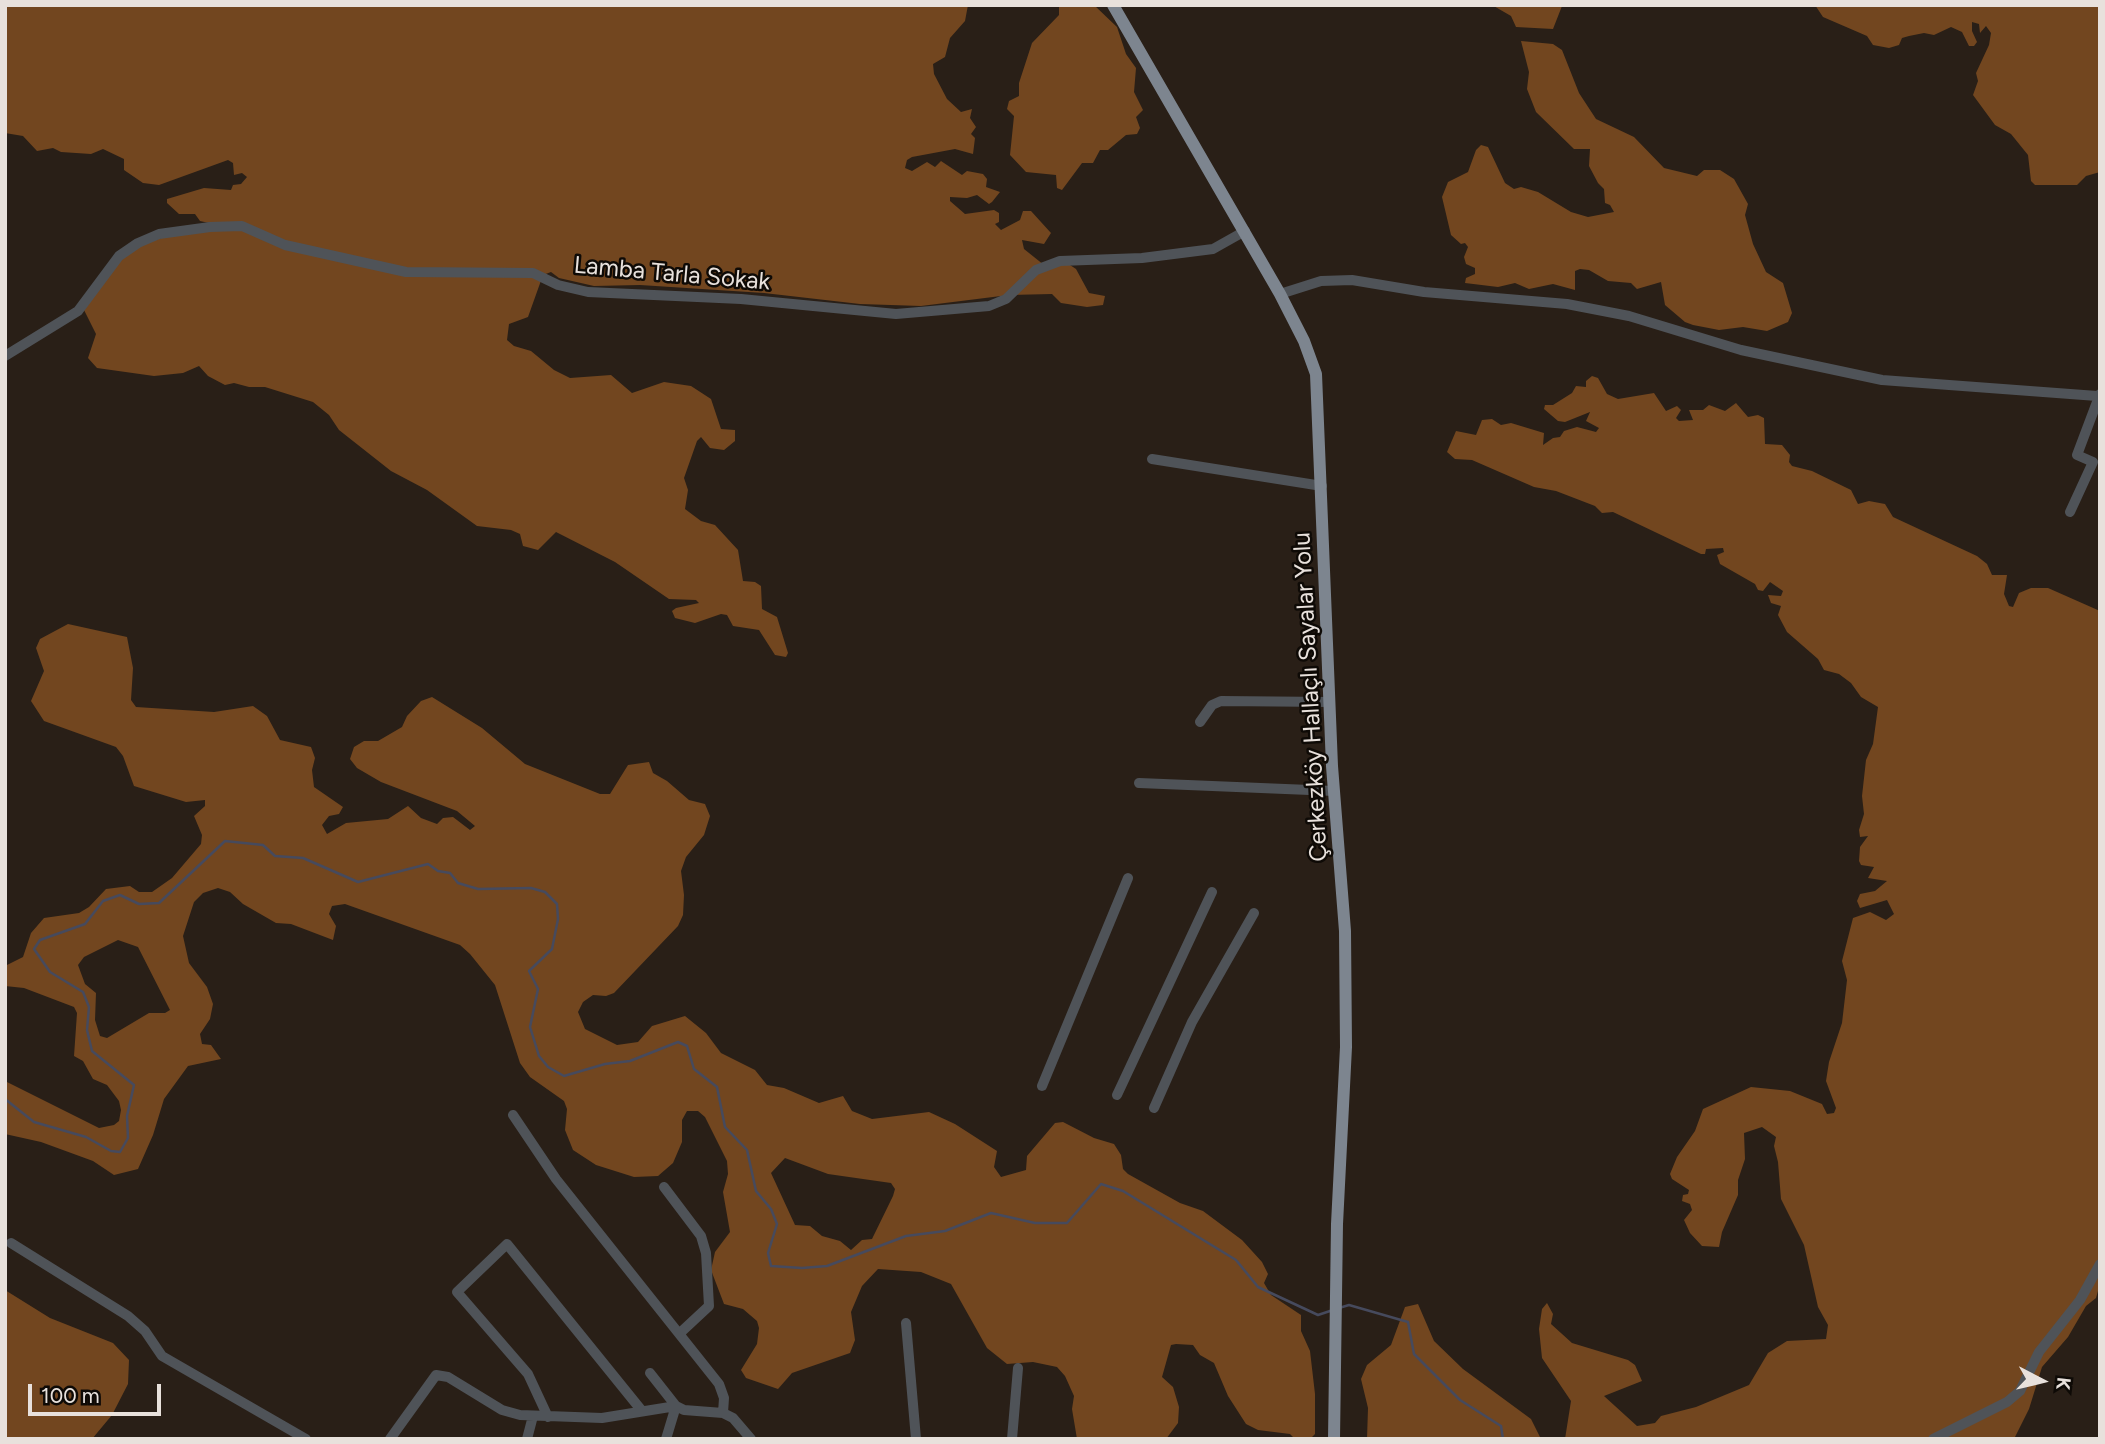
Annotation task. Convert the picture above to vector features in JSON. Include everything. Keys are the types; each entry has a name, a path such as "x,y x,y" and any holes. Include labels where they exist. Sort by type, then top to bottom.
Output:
{"main road":[{"name":"Çerkezköy Hallaçlı Sayalar Yolu","path":"1113,5 1280,294 1304,341 1316,374 1329,702 1345,931 1346,1021 1335,1289 1334,1439"}],"street":[{"name":"Lamba Tarla Sokak","path":"5,356 78,312 119,256 138,243 159,234 210,227 242,226 285,245 406,272 533,273 558,285 588,292 741,299 896,314 989,306 1006,299 1036,271 1060,261 1142,258 1213,249 1245,232"},
{"path":"1280,294 1321,281 1352,280 1424,292 1567,304 1629,316 1741,351 1882,380 2098,395 2077,455 2096,463 2070,512"},
{"path":"1152,459 1322,486"},
{"path":"1200,722 1212,705 1221,701 1329,702"},
{"path":"1139,783 1334,791"},
{"path":"1042,1086 1128,878"},
{"path":"1117,1095 1212,892"},
{"path":"1154,1108 1192,1022 1254,913"},
{"path":"513,1115 556,1179 719,1384 724,1398 723,1413"},
{"path":"664,1186 701,1236 706,1253 709,1306 680,1333"},
{"path":"11,1243 128,1316 145,1331 162,1356 306,1439"},
{"path":"548,1417 528,1374 457,1292 507,1244 642,1411"},
{"path":"1933,1439 2007,1402 2020,1391 2039,1352 2080,1300 2100,1265"},
{"path":"906,1323 916,1439"},
{"path":"1012,1439 1018,1368"},
{"path":"650,1373 676,1406 684,1410 723,1413 733,1418 751,1439"},
{"path":"390,1439 436,1375 448,1377 502,1409 533,1416 601,1418 676,1406"},
{"path":"666,1439 676,1406"},
{"path":"527,1439 533,1416"}],"shaded area":[{"path":"5,5 968,5 965,21 950,38 945,57 933,64 934,74 947,99 961,112 972,109 970,118 976,127 971,134 975,138 973,154 955,149 912,157 907,160 905,168 912,171 927,162 935,167 941,161 962,175 967,171 983,174 987,179 986,187 1000,192 992,202 989,204 977,195 967,198 950,197 950,201 965,214 994,210 999,213 999,222 995,224 1001,230 1020,220 1023,211 1031,211 1051,233 1044,244 1022,240 1024,249 1044,265 1070,265 1076,269 1089,293 1105,296 1103,305 1087,307 1061,303 1052,294 1009,295 921,306 860,304 764,293 640,285 594,286 559,278 551,272 543,275 528,317 509,324 507,340 514,346 531,351 554,370 570,378 611,375 632,393 664,382 691,386 711,399 721,429 735,430 735,441 724,450 710,448 701,437 697,441 684,478 688,490 685,509 701,521 715,525 738,550 743,581 755,582 761,586 762,609 777,617 788,653 786,657 775,655 759,630 733,626 727,615 721,614 695,623 675,618 672,611 676,608 699,603 696,600 669,599 615,562 556,532 538,550 523,546 520,534 511,530 477,526 427,490 391,471 339,430 329,415 313,402 265,387 234,383 225,385 208,376 199,366 183,373 154,376 97,368 88,358 96,334 84,310 121,258 139,245 209,223 200,221 195,214 179,214 167,203 167,199 204,188 231,190 233,185 241,184 247,177 242,173 234,175 233,163 228,160 159,185 143,183 124,170 124,159 103,149 91,154 61,152 53,148 37,151 23,136 5,133"},
{"path":"1059,5 1094,5 1117,27 1126,54 1136,68 1134,92 1143,110 1136,117 1140,128 1137,134 1126,135 1108,150 1100,150 1093,163 1082,163 1062,190 1057,188 1056,175 1026,172 1010,155 1014,116 1007,109 1009,101 1019,96 1019,83 1032,43 1059,15"},
{"path":"1492,5 1562,6 1553,29 1516,27 1511,16"},
{"path":"1815,5 2100,5 2100,172 2086,176 2077,185 2035,185 2031,181 2028,155 2011,134 1995,125 1973,95 1978,81 1976,73 1989,45 1991,33 1986,26 1980,33 1979,24 1972,22 1972,31 1977,42 1974,46 1969,46 1962,32 1951,27 1934,35 1924,33 1902,38 1899,45 1889,48 1873,45 1867,36 1823,17"},
{"path":"1521,41 1553,44 1562,50 1579,93 1596,119 1634,137 1664,168 1697,176 1704,170 1720,170 1734,179 1748,204 1745,215 1753,244 1766,272 1783,283 1792,313 1788,322 1767,331 1743,327 1719,330 1693,325 1685,322 1665,305 1661,282 1637,289 1631,283 1608,281 1589,270 1575,271 1575,290 1553,284 1529,289 1515,283 1498,287 1465,283 1466,278 1475,274 1475,268 1466,264 1464,257 1468,247 1451,235 1442,197 1448,182 1468,172 1476,150 1481,145 1488,147 1505,183 1514,189 1521,187 1538,192 1571,212 1588,217 1614,212 1610,205 1605,203 1604,189 1589,166 1590,149 1574,149 1536,112 1527,89 1529,72"},
{"path":"1592,376 1598,378 1607,394 1618,399 1654,393 1666,411 1677,406 1681,410 1676,418 1679,421 1693,420 1689,410 1703,410 1709,405 1725,411 1736,403 1748,417 1758,415 1764,418 1765,444 1782,445 1790,455 1789,462 1792,466 1812,471 1851,490 1858,504 1869,501 1885,504 1893,517 1977,556 1987,564 1992,575 2007,575 2004,594 2009,606 2013,607 2019,593 2031,588 2048,588 2100,611 2100,1284 2096,1298 2086,1306 2068,1337 2042,1367 2029,1409 2014,1439 1565,1439 1571,1401 1542,1358 1539,1329 1542,1309 1547,1303 1553,1314 1551,1324 1572,1343 1628,1360 1635,1365 1642,1381 1604,1396 1637,1426 1655,1423 1661,1416 1696,1407 1749,1385 1768,1353 1787,1341 1826,1339 1828,1325 1818,1307 1804,1245 1781,1199 1774,1146 1776,1137 1762,1127 1744,1133 1745,1159 1738,1180 1738,1195 1722,1232 1719,1247 1702,1246 1690,1233 1684,1220 1692,1210 1690,1204 1682,1201 1683,1195 1688,1194 1689,1190 1672,1179 1670,1174 1677,1157 1695,1131 1703,1109 1751,1087 1790,1091 1822,1104 1827,1114 1834,1113 1836,1108 1826,1081 1829,1062 1842,1023 1847,980 1842,961 1853,918 1870,912 1886,920 1894,914 1887,900 1860,908 1857,901 1860,894 1875,891 1887,881 1868,878 1874,867 1861,865 1859,861 1860,847 1868,836 1860,837 1859,830 1864,814 1862,796 1866,760 1873,744 1878,707 1861,697 1851,683 1839,674 1824,670 1818,659 1787,632 1778,615 1781,606 1771,603 1768,595 1781,596 1783,591 1770,582 1763,591 1758,590 1755,584 1720,564 1717,555 1724,552 1723,548 1706,549 1705,554 1701,554 1613,512 1602,513 1595,506 1556,491 1534,487 1472,460 1455,459 1447,452 1456,431 1476,435 1482,420 1492,419 1501,425 1511,423 1544,433 1543,445 1560,437 1564,431 1577,427 1596,432 1599,428 1586,421 1590,412 1565,422 1558,421 1544,409 1545,405 1553,405 1572,393 1576,386 1586,387 1586,381"},
{"path":"68,624 127,637 133,668 131,700 136,707 214,712 253,706 267,716 280,740 311,747 315,758 312,770 314,787 343,807 339,814 329,816 322,825 327,834 346,823 388,819 408,806 421,818 437,824 443,818 453,817 470,830 475,826 457,811 381,782 357,768 350,759 354,747 364,741 378,741 402,727 407,716 421,701 432,697 482,728 525,764 600,794 610,794 628,765 649,762 653,773 689,800 705,804 710,816 704,835 686,857 681,871 683,915 678,926 614,993 606,996 593,995 583,1002 578,1012 585,1029 617,1045 638,1042 652,1026 685,1016 706,1033 721,1053 755,1070 767,1085 784,1088 819,1103 843,1096 852,1111 872,1119 929,1112 955,1124 997,1151 994,1167 1001,1177 1026,1170 1027,1156 1055,1123 1063,1122 1094,1138 1114,1144 1121,1155 1123,1169 1128,1174 1180,1203 1203,1211 1242,1240 1262,1262 1268,1274 1264,1283 1271,1295 1301,1315 1301,1331 1310,1351 1315,1394 1315,1434 1310,1439 1295,1439 1290,1434 1258,1430 1246,1424 1228,1396 1214,1363 1200,1355 1193,1345 1176,1344 1171,1345 1162,1377 1173,1387 1179,1407 1178,1423 1166,1439 1077,1439 1072,1409 1074,1396 1065,1376 1057,1367 1033,1362 1007,1364 987,1348 951,1284 921,1272 878,1269 862,1286 851,1312 855,1340 850,1353 792,1373 778,1389 746,1378 741,1370 757,1344 759,1328 757,1321 743,1309 724,1304 711,1270 715,1252 730,1232 723,1192 728,1174 727,1161 705,1117 698,1111 687,1111 682,1120 682,1142 673,1163 658,1176 634,1177 596,1165 573,1150 565,1130 567,1109 564,1101 530,1077 520,1063 495,985 470,954 460,945 345,904 332,906 329,914 336,926 333,940 291,924 276,923 243,904 230,892 218,888 203,893 194,902 183,936 189,963 207,987 213,1004 210,1019 200,1034 202,1044 211,1045 221,1059 188,1066 164,1099 153,1135 138,1169 114,1175 93,1161 41,1142 5,1134 5,1081 99,1128 114,1125 119,1121 119,1101 107,1085 93,1079 83,1061 74,1056 77,1013 74,1007 24,988 5,986 5,966 23,957 31,933 44,918 79,913 89,907 106,889 130,886 139,892 152,892 172,878 201,844 202,835 194,816 205,806 205,800 186,802 134,786 123,756 116,747 44,721 31,701 44,671 36,648 40,639","holes":["118,940 138,947 170,1010 165,1013 149,1013 107,1038 100,1036 95,1020 96,993 85,984 78,965 84,957","785,1158 828,1174 891,1183 895,1189 893,1196 872,1239 862,1240 851,1250 840,1241 822,1236 810,1226 795,1225 771,1173"]},
{"path":"5,1290 50,1318 113,1343 129,1360 128,1384 112,1415 92,1439 5,1439"},
{"path":"1418,1304 1434,1341 1463,1369 1531,1419 1541,1439 1367,1439 1368,1408 1361,1379 1367,1365 1391,1345 1405,1307"}],"waterway":[{"path":"5,1099 34,1122 86,1137 111,1151 120,1152 128,1138 127,1116 134,1085 92,1051 87,1030 89,1007 83,992 50,972 34,949 40,940 85,924 103,901 120,895 139,904 159,903 225,841 263,845 275,856 303,858 358,882 428,864 438,871 450,873 458,883 478,889 531,888 545,892 557,904 558,919 552,949 529,971 538,989 530,1027 539,1056 548,1067 564,1076 605,1064 630,1061 678,1042 687,1046 694,1069 717,1087 725,1127 747,1150 756,1191 771,1209 777,1224 768,1253 771,1266 827,1266 906,1236 945,1231 991,1213 1035,1223 1067,1223 1101,1184 1123,1191 1236,1260 1258,1287 1318,1315 1333,1310"},
{"path":"1339,1308 1349,1305 1408,1322 1414,1354 1460,1400 1501,1426 1503,1439"}]}
